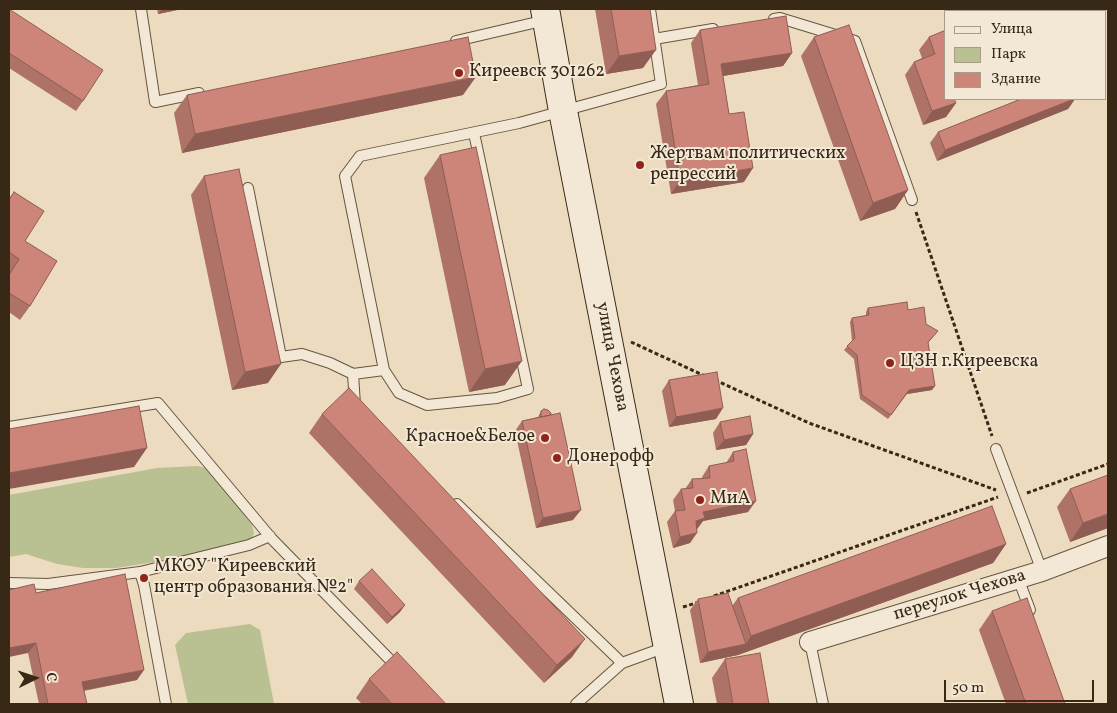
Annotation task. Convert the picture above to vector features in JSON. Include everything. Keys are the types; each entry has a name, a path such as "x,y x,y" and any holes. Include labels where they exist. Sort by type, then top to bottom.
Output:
{"main road":[{"name":"улица Чехова","path":"546,14 563,111 679,704"}],"street":[{"name":"переулок Чехова","path":"810,642 1042,571 1108,546"}],"lane":[{"path":"140,9 155,102 213,90"},
{"path":"474,133 528,389 497,398 427,405 399,393 384,370 345,176 360,156 474,133 661,84 650,9"},
{"path":"443,44 500,32 546,14"},
{"path":"760,21 780,18 855,41 912,200"},
{"path":"654,39 722,28"},
{"path":"248,188 281,357 302,354 330,363 353,374 384,370"},
{"path":"353,374 355,405 362,412"},
{"path":"9,427 158,403 270,536 408,678"},
{"path":"996,449 1010,496 1042,571"},
{"path":"446,494 622,663"},
{"path":"9,583 48,584 140,572 249,545 270,536"},
{"path":"140,572 166,704"},
{"path":"1018,578 1034,623"},
{"path":"810,642 823,704"},
{"path":"576,704 622,663 667,646"}],"path":[{"path":"912,200 996,449"},
{"path":"628,341 809,423 1010,496"},
{"path":"678,609 1108,464"}],"green space":[{"path":"197,466 206,468 215,476 246,516 252,525 254,533 252,539 167,560 116,568 83,568 57,564 26,554 9,557 9,495 157,468"},
{"path":"250,624 260,630 274,704 188,704 175,645 186,633"}],"building":[{"path":"9,9 103,70 83,101 9,53"},
{"path":"611,9 650,9 656,50 619,56"},
{"path":"786,16 792,53 721,64 729,114 744,112 753,168 680,180 666,91 709,84 700,30"},
{"path":"849,25 908,190 873,203 814,37"},
{"path":"944,31 944,100 954,100 956,103 932,111 914,62 935,54 929,37"},
{"path":"468,37 476,77 195,134 187,95"},
{"path":"1018,100 1071,100 945,150 938,132"},
{"path":"476,147 522,361 485,369 440,155"},
{"path":"239,169 281,364 245,372 204,176"},
{"path":"14,192 44,211 25,241 57,261 30,306 9,293 9,275 19,259 9,252 9,200"},
{"path":"907,302 908,310 924,307 926,324 938,331 928,342 935,386 909,390 891,415 862,395 857,355 847,346 855,338 852,318 869,315 868,308"},
{"path":"717,372 723,408 676,417 669,380"},
{"path":"349,388 585,639 557,665 322,414"},
{"path":"139,406 147,448 9,473 9,429"},
{"path":"544,409 548,410 551,415 541,417 541,411"},
{"path":"560,413 581,510 543,518 522,421"},
{"path":"750,416 753,434 724,440 720,422"},
{"path":"746,449 756,501 703,512 705,518 696,521 697,533 680,537 675,511 685,510 681,489 693,488 692,479 710,478 709,466 734,461 733,452"},
{"path":"1108,475 1108,514 1083,523 1070,489"},
{"path":"992,506 1006,544 751,636 738,598"},
{"path":"372,569 405,605 392,617 359,581"},
{"path":"125,574 144,670 82,682 87,704 48,704 36,643 9,648 9,590 34,584 36,593"},
{"path":"728,593 746,644 708,652 698,599"},
{"path":"1027,598 1065,704 1026,704 992,611"},
{"path":"397,652 446,704 392,704 369,679"},
{"path":"760,653 769,704 733,704 725,659"}],"place":[{"name":"Киреевск 301262","path":"459,73"},
{"name":"Жертвам политических репрессий","path":"640,165"},
{"name":"ЦЗН г.Киреевска","path":"890,363"},
{"name":"Красное&Белое","path":"545,438"},
{"name":"Донерофф","path":"557,458"},
{"name":"МиА","path":"700,500"},
{"name":"МКОУ \"Киреевский центр образования №2\"","path":"144,578"}]}
